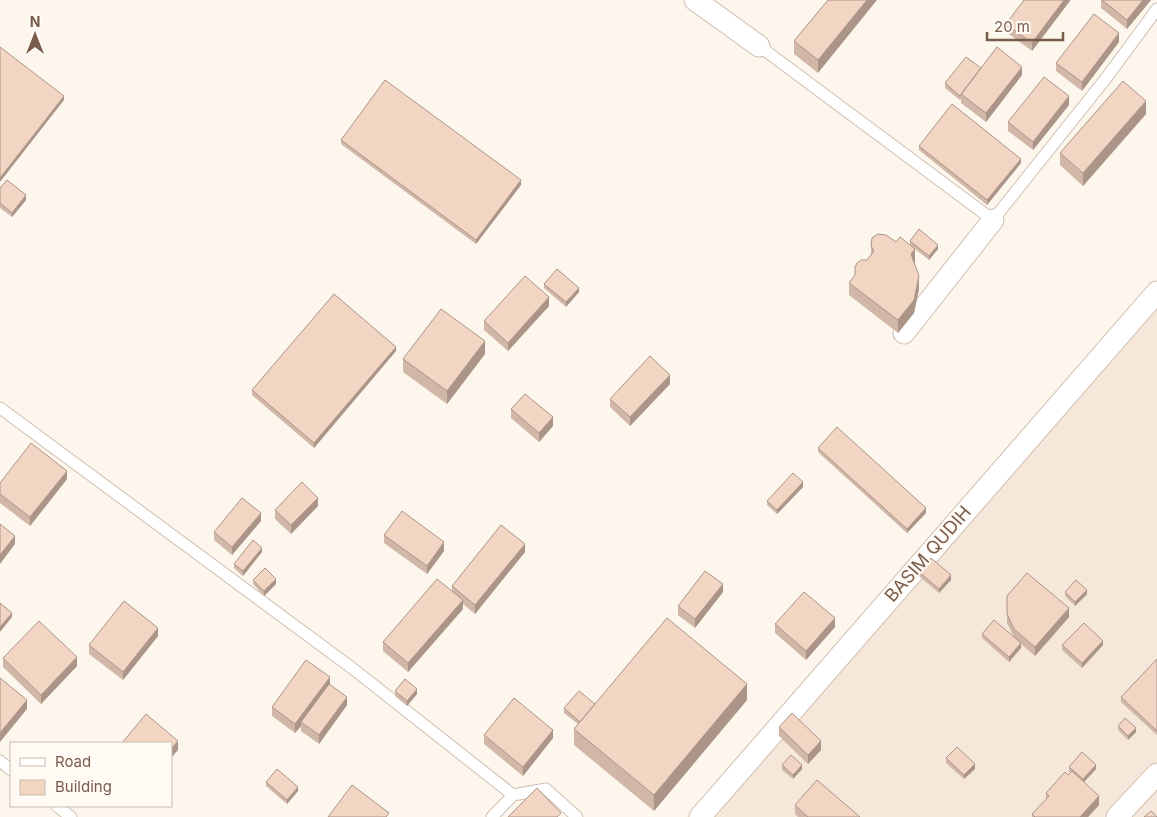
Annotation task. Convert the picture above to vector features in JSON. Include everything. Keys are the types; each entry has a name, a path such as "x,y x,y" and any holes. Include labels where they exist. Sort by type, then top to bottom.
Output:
{"street":[{"path":"695,0 759,46"},
{"path":"904,332 993,220"},
{"name":"BASIM QUDIH","path":"700,817 1157,292"},
{"path":"1116,817 1157,774"}],"lane":[{"path":"759,46 993,220 1107,76 1157,9"},
{"path":"0,408 352,668 513,796"},
{"path":"0,761 10,769"},
{"path":"492,817 513,796 546,789 577,817"},
{"path":"58,807 71,817"}],"shaded area":[{"path":"1157,290 1157,817 687,817"}],"building":[{"path":"828,0 867,0 818,60 794,41"},
{"path":"1024,0 1064,0 1032,43 1006,24"},
{"path":"1102,0 1143,0 1127,20"},
{"path":"1094,14 1119,33 1082,82 1056,63"},
{"path":"0,47 64,96 0,178"},
{"path":"997,47 1022,67 986,113 961,94"},
{"path":"966,57 981,68 960,96 945,83"},
{"path":"1044,77 1069,96 1033,142 1008,122"},
{"path":"385,80 521,180 476,240 341,140"},
{"path":"1123,81 1146,101 1083,173 1060,153"},
{"path":"952,104 1021,159 987,200 919,146"},
{"path":"7,180 26,195 12,213 0,203 0,188"},
{"path":"919,229 938,245 929,256 910,241"},
{"path":"878,234 886,235 896,242 900,237 915,249 911,254 919,276 914,300 898,320 849,283 855,275 857,263 861,260 867,260 874,251 871,246 872,238"},
{"path":"557,269 579,288 566,302 544,284"},
{"path":"525,276 549,297 508,343 484,321"},
{"path":"334,294 396,347 314,443 252,390"},
{"path":"441,309 485,341 447,391 403,359"},
{"path":"650,356 670,375 630,417 610,399"},
{"path":"525,394 553,417 539,433 511,409"},
{"path":"837,427 926,508 907,529 818,448"},
{"path":"31,443 67,471 30,517 0,494 0,483"},
{"path":"793,473 803,482 777,510 767,501"},
{"path":"302,482 318,498 291,525 275,510"},
{"path":"242,498 261,513 232,547 214,532"},
{"path":"402,511 444,542 427,566 384,535"},
{"path":"0,524 15,536 0,555"},
{"path":"501,525 525,544 475,605 452,586"},
{"path":"253,540 262,548 243,571 234,564"},
{"path":"931,558 951,575 939,589 919,572"},
{"path":"265,568 276,579 264,591 253,580"},
{"path":"705,571 723,584 695,619 678,606"},
{"path":"1027,573 1069,608 1035,647 1014,629 1007,614 1007,596"},
{"path":"437,579 463,600 408,663 383,642"},
{"path":"1076,580 1087,590 1075,602 1065,592"},
{"path":"804,592 835,618 806,651 775,624"},
{"path":"124,601 158,628 123,672 89,645"},
{"path":"0,603 12,613 0,627"},
{"path":"667,618 747,684 654,795 574,729"},
{"path":"994,620 1021,643 1009,657 982,634"},
{"path":"39,621 77,657 41,695 3,658"},
{"path":"1084,623 1103,641 1082,663 1062,645"},
{"path":"1157,659 1157,731 1121,697"},
{"path":"306,660 330,677 295,724 272,707"},
{"path":"0,678 27,700 0,733"},
{"path":"405,679 417,689 407,701 395,691"},
{"path":"329,684 347,697 319,735 301,722"},
{"path":"579,691 595,704 580,722 564,708"},
{"path":"514,698 553,730 523,767 484,735"},
{"path":"792,713 821,741 808,755 779,727"},
{"path":"146,714 178,741 172,748 172,742 123,742"},
{"path":"1125,718 1136,728 1128,736 1118,726"},
{"path":"957,747 975,764 964,775 946,758"},
{"path":"1082,752 1096,765 1083,779 1069,767"},
{"path":"791,755 802,765 793,775 782,765"},
{"path":"277,769 298,787 287,800 266,782"},
{"path":"1072,771 1099,796 1080,817 1035,817 1032,814 1049,796 1046,793 1065,772 1068,775"},
{"path":"817,780 860,817 808,817 795,805"},
{"path":"352,785 389,813 386,817 328,817"},
{"path":"537,788 561,813 557,817 508,817"},
{"path":"1151,811 1157,817 1144,817"}]}
